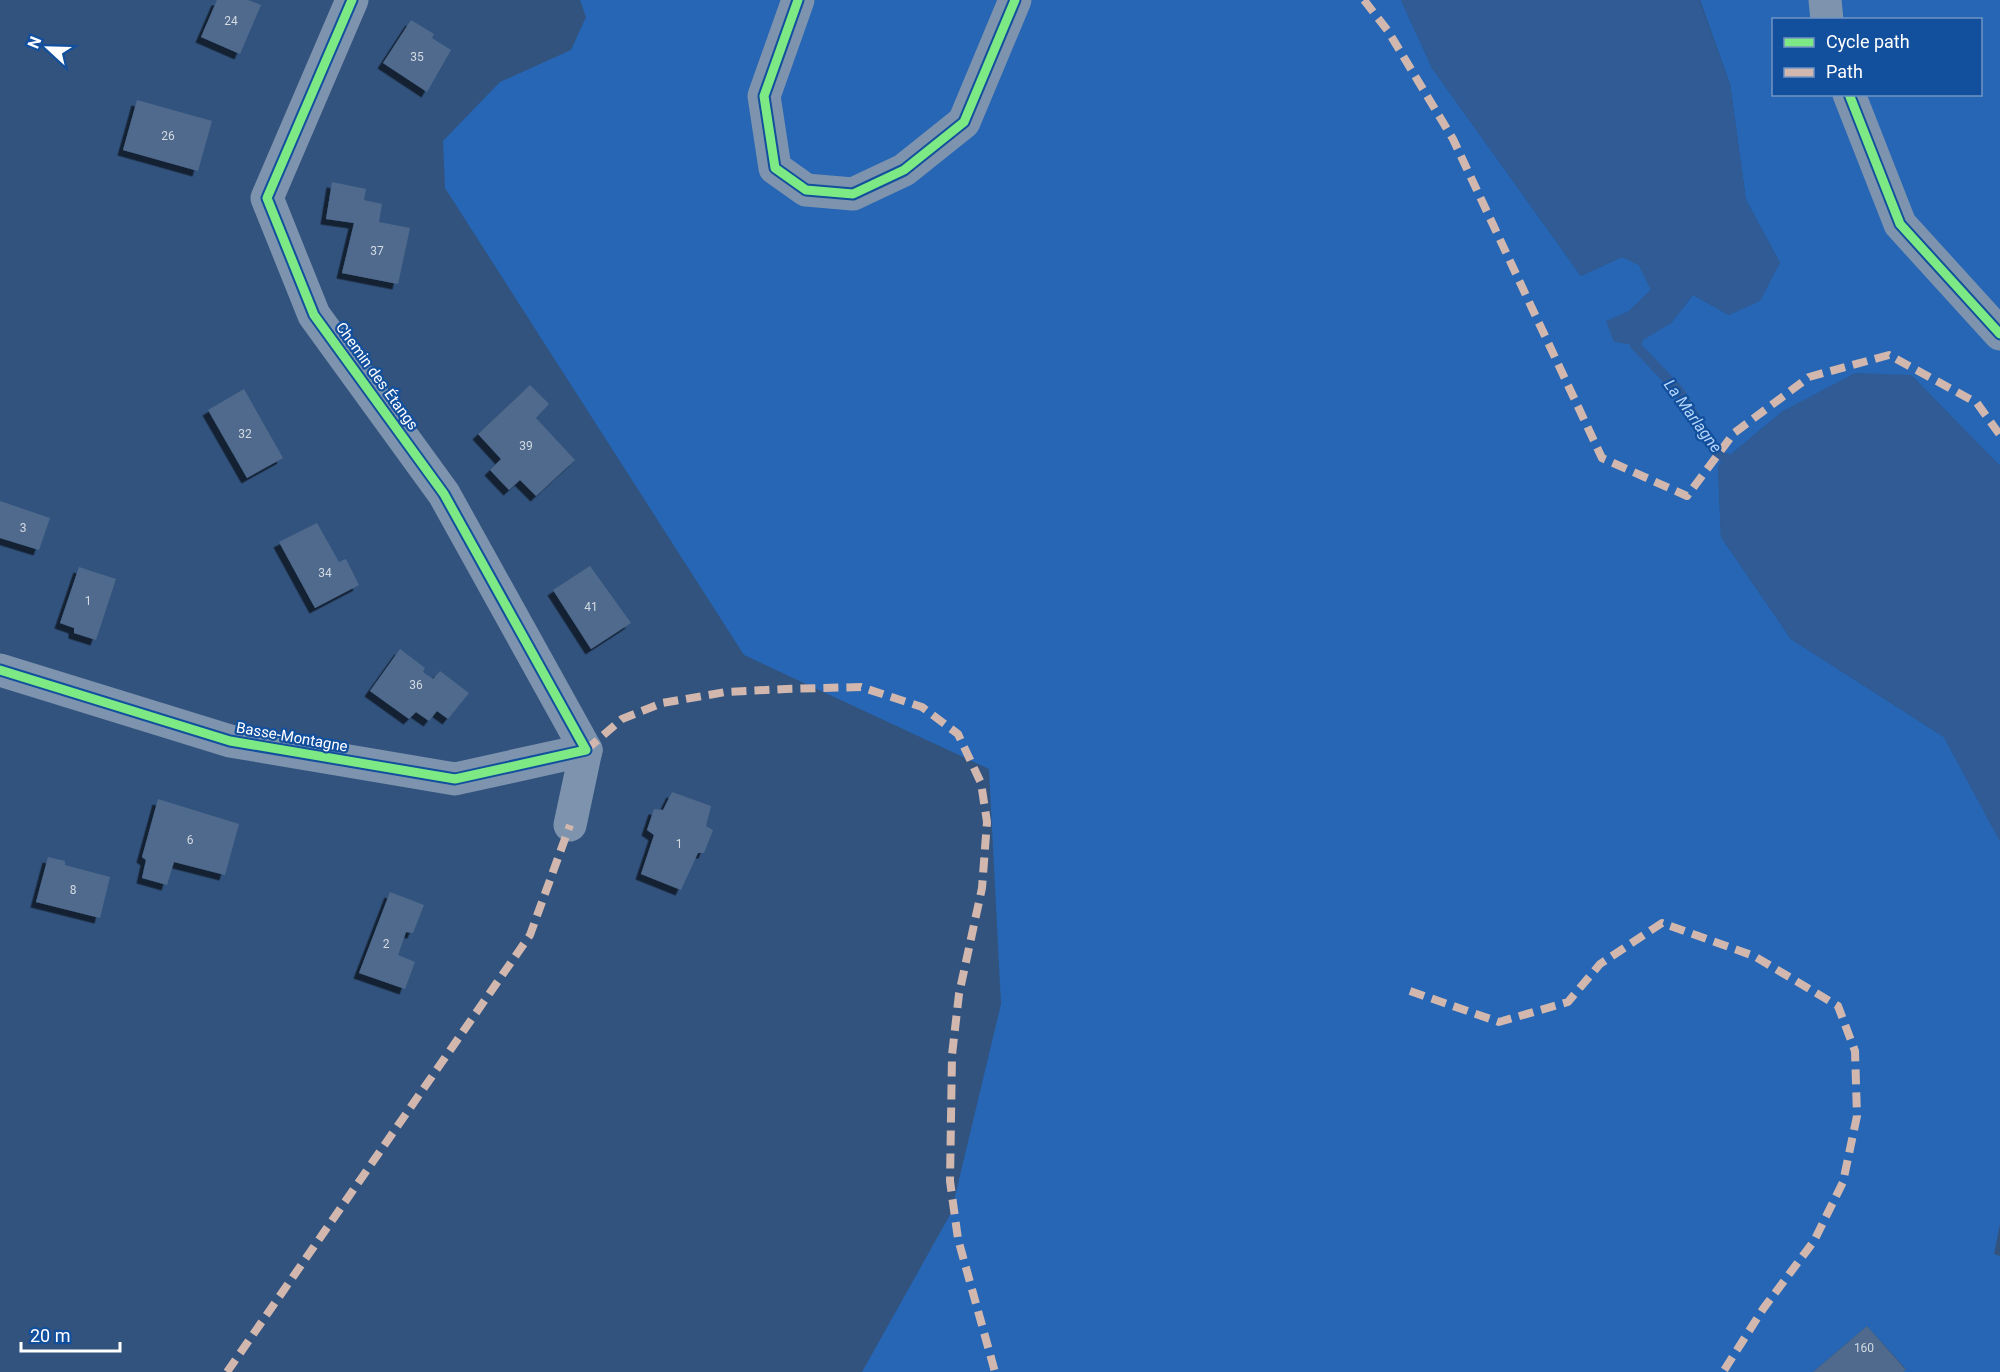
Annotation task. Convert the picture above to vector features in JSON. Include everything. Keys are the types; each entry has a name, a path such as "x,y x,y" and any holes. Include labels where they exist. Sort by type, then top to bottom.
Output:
{"street":[{"name":"Chemin des Étangs","path":"352,0 267,198 314,315 444,494 586,750"},
{"path":"798,0 764,96 775,168 806,190 853,194 904,170 964,122 1015,0"},
{"path":"1825,0 1827,18"},
{"path":"1850,96 1900,224 2000,334"},
{"name":"Basse-Montagne","path":"0,669 230,741 455,779 586,750"},
{"path":"570,825 586,750"}],"shaded area":[{"path":"580,0 1401,0 1432,68 1581,276 1622,257 1639,265 1651,290 1629,311 1671,323 1693,295 1729,315 1780,263 1746,200 1730,84 1700,0 2000,0 2000,466 1911,375 1783,411 1718,465 1721,537 1791,639 1944,737 2000,841 2000,1224 1994,1254 2000,1256 2000,1372 1903,1372 1906,1369 1867,1326 1813,1372 862,1372 951,1213 1001,1004 989,769 744,655 445,188 443,141 500,82 571,50 586,17"},
{"path":"1401,0 1699,0 1730,84 1746,200 1780,263 1760,301 1729,315 1693,295 1671,323 1635,345 1614,342 1606,321 1629,311 1651,290 1639,265 1622,257 1581,276 1432,68"},
{"path":"1855,373 1911,375 2000,466 2000,841 1944,737 1791,639 1721,537 1718,465 1783,411"}],"building":[{"path":"217,0 248,0 261,5 240,54 201,37"},
{"path":"411,20 434,34 432,38 451,50 427,92 383,63"},
{"path":"137,100 212,121 198,171 123,150"},
{"path":"332,182 366,189 364,200 382,204 379,222 410,228 398,284 342,273 354,223 326,219"},
{"path":"530,385 549,404 536,418 575,460 536,496 520,480 509,490 490,470 501,459 478,434"},
{"path":"244,389 283,458 247,478 208,410"},
{"path":"0,501 50,518 39,550 0,538"},
{"path":"317,523 339,562 346,559 359,585 315,608 279,542"},
{"path":"590,566 631,623 591,649 553,590"},
{"path":"79,567 116,579 96,640 74,633 74,628 60,623"},
{"path":"400,649 425,668 423,672 433,679 440,671 469,693 448,719 437,711 429,721 416,712 409,719 370,691"},
{"path":"672,792 711,806 706,826 713,830 704,853 698,853 681,890 641,874 654,835 647,830 654,809 663,810"},
{"path":"158,799 239,824 225,875 174,862 167,885 142,878 146,860 142,857"},
{"path":"48,857 65,861 65,865 110,877 100,918 36,902"},
{"path":"390,892 424,905 413,933 406,932 398,955 415,962 405,989 359,973"},
{"path":"1867,1326 1906,1370 1903,1372 1813,1372"}],"waterway":[{"name":"La Marlagne","path":"1641,334 1635,345 1679,391 1717,453 1738,465"}],"marked path":[{"path":"1364,0 1388,31 1453,139 1602,458 1687,496 1734,433 1809,377 1889,355 1977,403 2000,435"},
{"path":"586,750 622,719 662,703 726,692 786,689 861,687 922,707 958,734 981,783 987,822 982,888 959,994 952,1055 950,1181 958,1239 995,1372"},
{"path":"227,1372 530,935 570,825"},
{"path":"1410,991 1499,1022 1568,1002 1600,964 1662,923 1754,956 1838,1006 1855,1051 1857,1116 1843,1182 1814,1241 1763,1309 1723,1372"}],"cycle path":[{"path":"0,670 230,741 455,779 586,750 444,494 314,315 267,198 352,0"},
{"path":"798,0 764,96 775,168 806,190 853,194 904,170 964,122 1015,0"},
{"path":"1850,96 1900,224 2000,334"}]}
